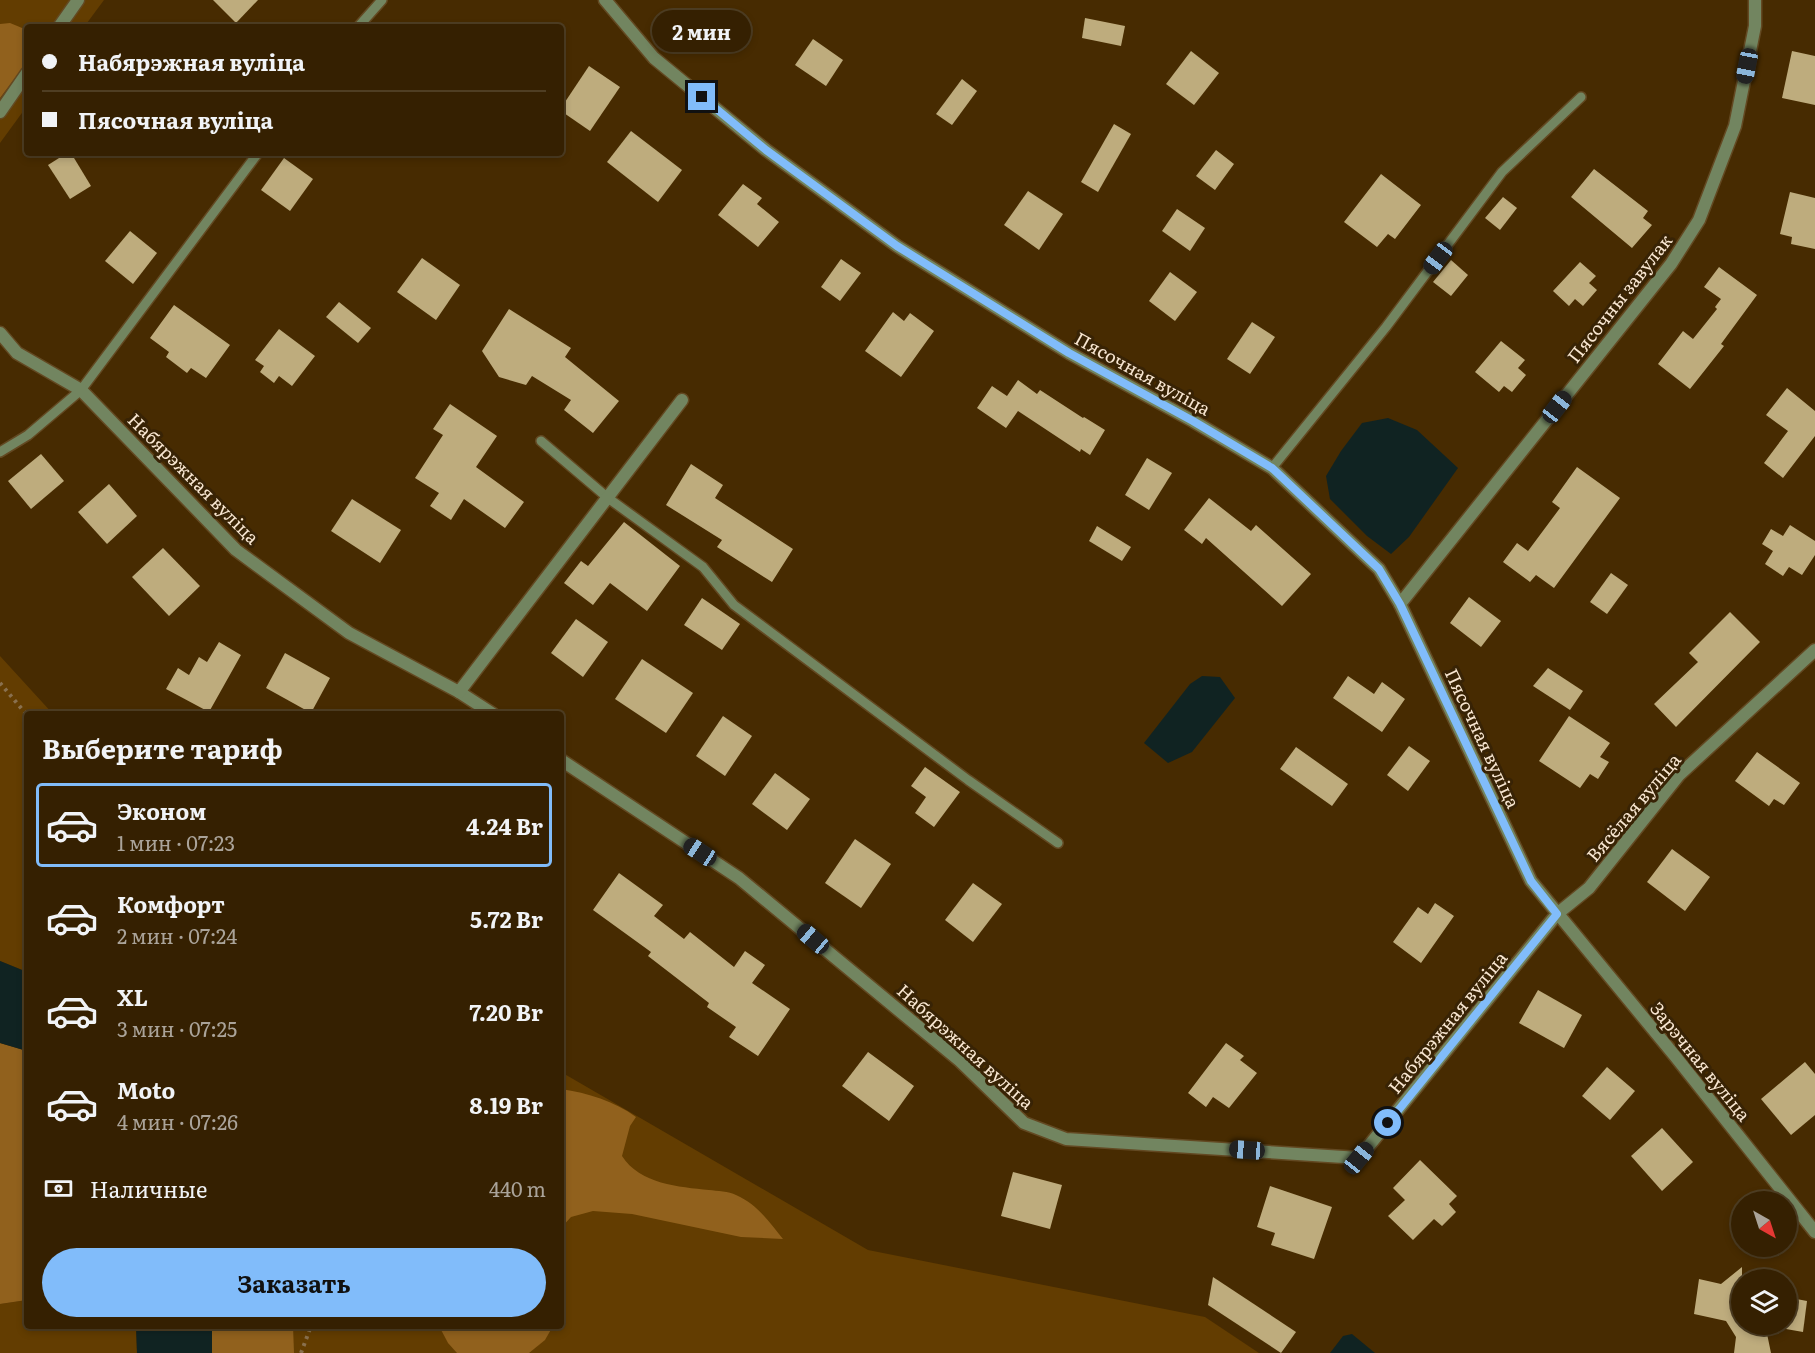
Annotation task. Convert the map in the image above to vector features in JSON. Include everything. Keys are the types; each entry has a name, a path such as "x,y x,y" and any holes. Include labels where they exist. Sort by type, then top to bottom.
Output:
{"street":[{"path":"61,24 78,0"},
{"name":"Пясочная вуліца","path":"604,0 654,58 766,150 897,246 1069,353 1193,421 1272,468 1379,569 1400,604 1531,881 1557,914"},
{"name":"Пясочны завулак","path":"1400,604 1671,264 1699,220 1735,126 1755,26 1755,0"},
{"path":"0,112 24,77"},
{"name":"Набярэжная вуліца","path":"0,333 17,353 81,390 236,550 349,633 459,692 488,711"},
{"path":"459,692 682,400"},
{"name":"Вясёлая вуліца","path":"1557,914 1589,888 1679,775 1815,650"},
{"name":"Набярэжная вуліца","path":"564,762 739,878 960,1061 1024,1123 1066,1139 1359,1158 1557,914"},
{"name":"Зарэчная вуліца","path":"1557,914 1675,1056 1815,1232"}],"lane":[{"path":"361,24 382,0"},
{"path":"1272,468 1386,327 1502,172 1581,97"},
{"path":"0,452 28,435 81,390 256,156"},
{"path":"541,441 608,498 703,567 734,605 968,780 1058,843"}],"path":[{"path":"0,683 24,711"},
{"path":"301,1353 309,1329"}],"shaded area":[{"path":"0,0 104,0 86,24 24,24 24,110 0,143"},
{"path":"10,23 24,29 24,66 0,98 0,24"},
{"path":"0,656 50,711 24,711 24,971 0,961"},
{"path":"0,1043 24,1050 24,1300 0,1304"},
{"path":"564,1074 868,1250 1205,1317 1259,1353 212,1353 212,1329 564,1329"},
{"path":"564,1090 600,1098 636,1117 630,1126 622,1156 639,1173 673,1185 733,1194 756,1208 783,1239 741,1237 632,1214 593,1211 571,1217 564,1225"},
{"path":"24,1300 24,1329 136,1329 137,1353 0,1353 0,1304"},
{"path":"212,1329 293,1329 294,1353 212,1353"},
{"path":"441,1329 551,1329 545,1340 529,1353 457,1353"}],"water":[{"path":"1388,418 1417,430 1458,468 1409,537 1391,554 1367,536 1330,499 1326,476 1362,423"},
{"path":"1202,676 1220,677 1235,698 1192,752 1168,763 1144,743 1190,684"},
{"path":"0,961 24,971 24,1050 0,1043"},
{"path":"136,1329 212,1329 212,1353 137,1353"},
{"path":"1352,1334 1375,1353 1330,1353 1343,1336"}],"building":[{"path":"213,0 258,0 236,23"},
{"path":"1085,18 1125,26 1121,46 1082,38"},
{"path":"813,39 843,60 826,86 795,65"},
{"path":"1191,51 1219,73 1194,105 1166,84"},
{"path":"1792,51 1815,56 1815,105 1782,98"},
{"path":"589,66 620,87 590,131 564,113 564,104"},
{"path":"962,79 977,91 952,125 936,114"},
{"path":"1114,124 1131,134 1098,192 1081,182"},
{"path":"631,131 682,170 658,202 607,162"},
{"path":"1216,150 1234,164 1215,190 1196,176"},
{"path":"62,156 73,156 91,186 70,199 48,165"},
{"path":"284,158 313,179 290,211 261,190"},
{"path":"1594,169 1648,211 1643,218 1652,225 1632,248 1571,197"},
{"path":"1381,174 1421,205 1395,239 1388,234 1377,247 1344,222"},
{"path":"743,184 762,198 757,204 779,222 758,247 718,215"},
{"path":"1028,191 1063,214 1039,250 1004,225"},
{"path":"1790,192 1815,198 1815,249 1791,244 1792,237 1780,234"},
{"path":"1503,197 1517,208 1500,230 1485,218"},
{"path":"1177,209 1205,228 1190,251 1162,231"},
{"path":"130,231 157,253 133,284 105,261"},
{"path":"422,258 460,285 436,320 397,292"},
{"path":"841,259 861,273 840,301 821,287"},
{"path":"1451,260 1468,275 1451,296 1433,282"},
{"path":"1580,262 1596,276 1589,283 1597,290 1583,306 1575,299 1569,306 1553,291"},
{"path":"1719,267 1757,295 1721,344 1724,346 1690,389 1658,364 1683,331 1693,339 1717,309 1715,307 1721,299 1704,287"},
{"path":"1170,272 1197,292 1175,321 1149,301"},
{"path":"339,302 371,328 358,343 326,317"},
{"path":"174,305 230,345 206,378 191,368 187,373 166,357 169,352 150,338"},
{"path":"509,309 571,348 565,357 619,401 593,433 564,410 571,400 532,376 526,385 499,377 482,351"},
{"path":"893,312 904,321 910,313 934,331 901,377 865,351"},
{"path":"1252,322 1275,337 1250,374 1227,359"},
{"path":"279,329 315,356 292,386 279,376 274,383 260,372 264,366 255,360"},
{"path":"1501,341 1525,360 1518,368 1526,375 1512,392 1504,386 1499,392 1475,372"},
{"path":"1018,380 1037,394 1040,390 1105,430 1090,455 1081,449 1080,452 1018,411 1006,428 977,408 992,386 1007,396"},
{"path":"1787,388 1815,411 1815,436 1783,478 1764,463 1788,431 1766,415"},
{"path":"450,404 497,436 476,467 524,502 505,528 464,499 451,520 430,506 439,493 415,478 443,435 433,429"},
{"path":"41,454 64,481 31,509 8,481"},
{"path":"1147,458 1172,473 1149,510 1125,495"},
{"path":"691,464 723,485 715,498 793,549 772,582 717,547 722,540 666,505"},
{"path":"1577,467 1620,498 1554,588 1536,575 1530,582 1503,562 1517,543 1528,551 1560,508 1552,502"},
{"path":"109,484 137,516 107,544 78,512"},
{"path":"1209,498 1251,531 1256,525 1311,574 1282,606 1206,538 1202,544 1184,530"},
{"path":"352,499 401,530 380,563 331,531"},
{"path":"624,522 680,566 647,611 610,583 593,605 564,583 581,561 588,566"},
{"path":"1790,525 1815,541 1815,555 1802,575 1789,567 1783,576 1765,564 1773,551 1762,544 1771,529 1783,536"},
{"path":"1097,526 1131,547 1122,561 1089,541"},
{"path":"163,548 200,586 169,616 132,577"},
{"path":"1611,573 1628,585 1607,614 1590,602"},
{"path":"1469,597 1501,621 1481,647 1450,623"},
{"path":"702,598 740,624 722,650 684,625"},
{"path":"1730,612 1760,642 1676,727 1654,704 1698,662 1689,653"},
{"path":"576,619 608,642 583,677 551,653"},
{"path":"219,642 241,655 210,711 166,689 178,668 189,675 199,657 207,662"},
{"path":"285,653 330,678 312,711 307,711 266,688"},
{"path":"642,659 693,693 666,733 615,699"},
{"path":"1548,668 1583,691 1570,710 1533,686"},
{"path":"1348,676 1374,694 1382,682 1405,699 1382,732 1333,698"},
{"path":"723,716 752,736 725,776 696,756"},
{"path":"1569,716 1610,743 1600,757 1609,762 1598,779 1590,774 1580,788 1539,761"},
{"path":"1409,746 1430,761 1408,791 1387,775"},
{"path":"1296,747 1348,784 1332,806 1280,769"},
{"path":"1757,752 1800,783 1784,805 1774,799 1769,806 1735,781"},
{"path":"925,767 960,792 934,827 915,813 926,797 911,786"},
{"path":"775,773 810,799 787,830 752,804"},
{"path":"855,839 891,864 861,908 825,883"},
{"path":"1672,849 1710,877 1685,911 1647,882"},
{"path":"619,873 663,905 654,916 684,939 690,932 734,967 745,951 765,965 752,983 790,1009 758,1056 729,1037 736,1027 707,1007 709,1003 648,956 651,952 593,910"},
{"path":"973,883 1002,904 973,942 945,920"},
{"path":"1435,903 1454,916 1421,963 1393,942 1418,907 1428,914"},
{"path":"1538,990 1582,1015 1564,1048 1519,1023"},
{"path":"1226,1043 1244,1056 1240,1060 1257,1073 1229,1108 1213,1097 1206,1107 1188,1093"},
{"path":"868,1052 914,1086 889,1121 842,1086"},
{"path":"1805,1062 1815,1074 1815,1115 1791,1135 1761,1099"},
{"path":"1607,1067 1635,1091 1610,1120 1582,1096"},
{"path":"1662,1128 1693,1162 1662,1191 1631,1156"},
{"path":"1420,1160 1457,1196 1449,1204 1456,1212 1442,1226 1434,1219 1413,1240 1388,1216 1405,1200 1393,1188"},
{"path":"1013,1172 1062,1185 1050,1229 1001,1216"},
{"path":"1270,1186 1332,1207 1314,1259 1271,1245 1275,1233 1257,1227"},
{"path":"1731,1276 1731,1329 1726,1321 1694,1314 1699,1279 1721,1284"},
{"path":"1213,1277 1296,1332 1281,1353 1208,1305"},
{"path":"1797,1299 1807,1301 1803,1332 1797,1331"},
{"path":"1735,1335 1767,1335 1771,1353 1734,1353"}],"route":[{"path":"702,97 766,150 897,246 1069,353 1193,421 1272,468 1379,569 1400,604 1531,881 1557,914 1388,1123"}]}
